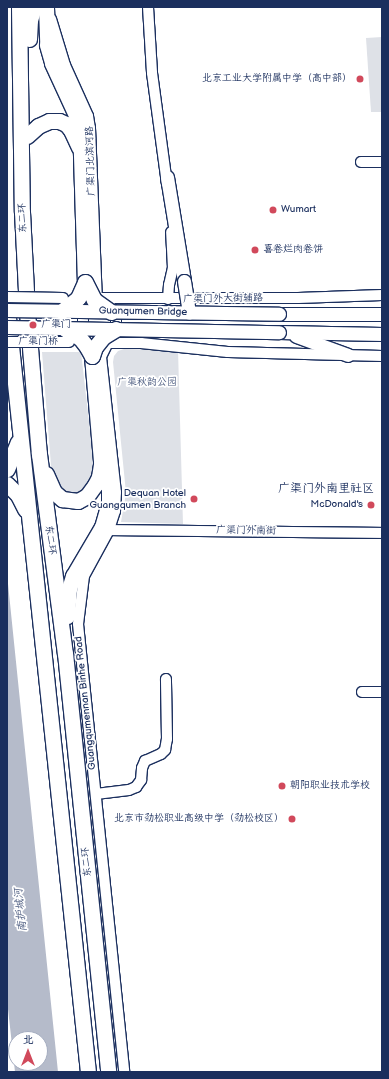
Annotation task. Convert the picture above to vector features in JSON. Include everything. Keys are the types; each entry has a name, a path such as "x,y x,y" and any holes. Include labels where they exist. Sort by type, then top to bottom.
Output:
{"highway":[{"name":"东二环","path":"19,7 22,212 27,312 39,454 65,653 108,1072"},
{"path":"47,7 47,45 62,87 80,124 82,155 85,282 78,298 63,305"},
{"path":"22,212 27,136 31,11"},
{"path":"27,136 38,126 49,121 59,121 66,124 76,137 82,155"},
{"path":"85,282 94,300 111,312"},
{"name":"东二环","path":"7,309 88,1072"},
{"path":"65,653 69,589 73,576 102,527 107,515 109,489 101,461 92,350 103,337 116,329"},
{"path":"67,335 80,338 92,350"},
{"path":"8,467 20,437"},
{"path":"39,454 54,492 62,499 70,501 78,501 91,491 99,476 101,461"},
{"path":"10,486 18,495 30,521"}],"main road":[{"path":"167,177 189,313"},
{"name":"Guanqumen Bridge","path":"7,309 63,305 111,312 382,314"},
{"name":"Guanqumen Bridge","path":"7,327 67,335 116,329 382,334"},
{"path":"283,332 348,355"}],"street":[{"name":"广渠门北滨河路","path":"47,7 65,65 88,116 90,128 94,298"},
{"path":"148,7 152,73 167,177 173,268 169,285 168,299"},
{"path":"360,162 382,162"},
{"name":"广渠门外大街辅路","path":"63,305 94,298 298,298 382,295"},
{"path":"7,296 63,305"},
{"name":"Guangqumennan Binhe Road","path":"94,298 113,308 116,315 116,326 101,357 116,492 115,511 109,530 84,576 78,624 124,1072"},
{"path":"94,298 84,307 83,326 92,350 107,343 141,343 228,352 382,356"},
{"name":"广渠门桥","path":"7,342 67,335"},
{"name":"广渠门外南街","path":"109,530 382,533"},
{"path":"96,794 129,790 136,787 141,780 142,768 145,761 161,754 165,750 167,739 166,679"},
{"path":"362,692 382,692"}],"green space":[{"path":"382,37 382,112 371,112 366,38"},
{"name":"广渠秋韵公园","path":"124,349 178,350 183,524 121,522 126,493 113,362 114,356 118,351"},
{"path":"42,352 81,352 95,474 87,491 76,496 66,495 52,478"}],"water":[{"name":"南护城河","path":"7,574 58,1072 15,1072 48,1071 48,1031 10,1031 7,1000"}],"place":[{"name":"北京工业大学附属中学（高中部）","path":"360,79"},
{"name":"Wumart","path":"273,210"},
{"name":"喜卷烂肉卷饼","path":"255,250"},
{"name":"广渠门","path":"33,325"},
{"name":"Dequan Hotel Guangqumen Branch","path":"194,499"},
{"name":"McDonald's","path":"371,505"},
{"name":"朝阳职业技术学校","path":"282,786"},
{"name":"北京市劲松职业高级中学（劲松校区）","path":"292,819"}],"district":[{"name":"广渠门外南里社区","path":"326,489"}]}
